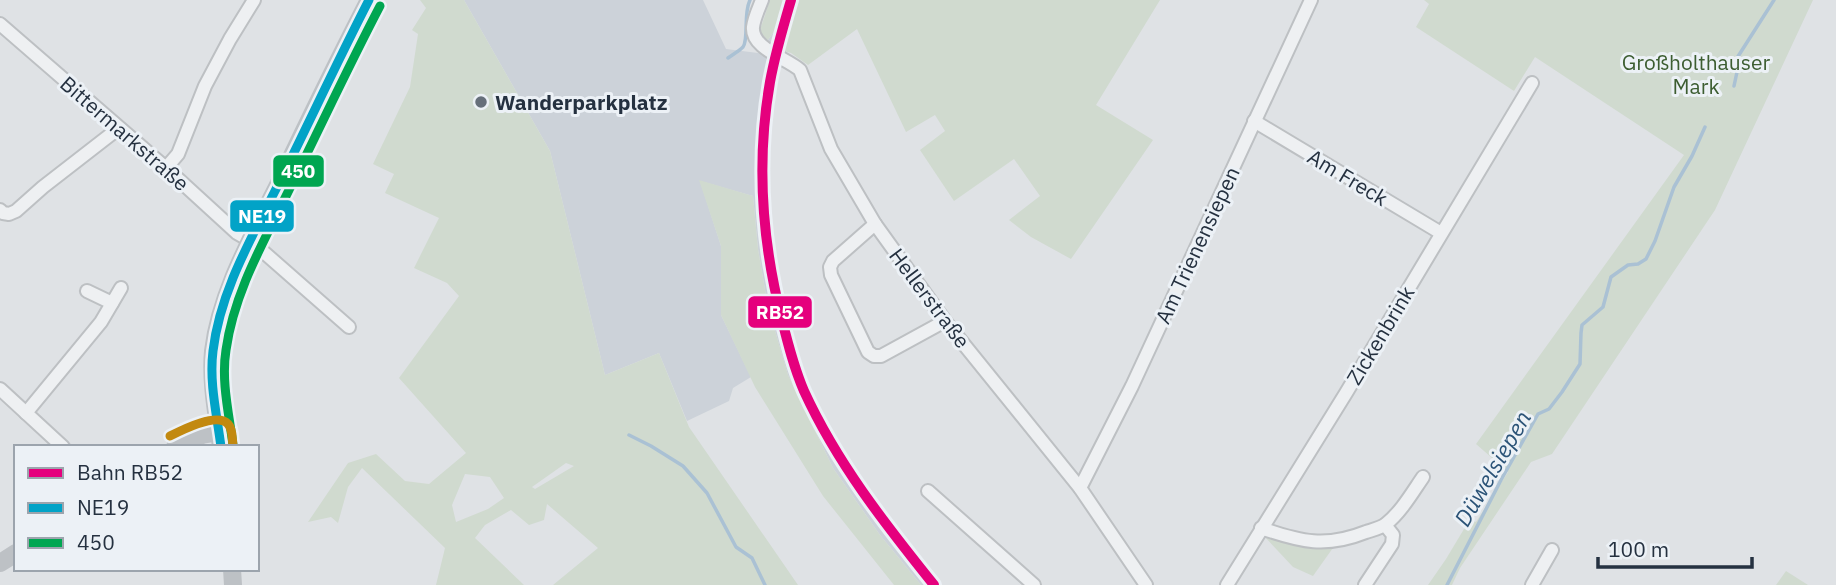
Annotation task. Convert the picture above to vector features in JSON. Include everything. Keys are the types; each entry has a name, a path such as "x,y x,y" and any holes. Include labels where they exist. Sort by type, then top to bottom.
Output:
{"main road":[{"path":"219,443 213,352 219,319 251,241 369,0"},
{"path":"180,445 202,435 219,443"}],"street":[{"path":"166,168 178,154 205,86 254,0"},
{"name":"Hellerstraße","path":"762,0 752,28 759,45 800,70 831,149 875,224 945,321 1080,488 1146,585"},
{"name":"Am Trienensiepen","path":"1080,488 1132,386 1311,0"},
{"name":"Bittermarkstraße","path":"0,24 237,233 251,241 349,327"},
{"name":"Zickenbrink","path":"1227,585 1532,83"},
{"name":"Am Freck","path":"1255,121 1441,233"},
{"path":"0,210 9,214 16,211 119,128"},
{"path":"875,224 833,261 830,267 831,275 868,352 881,356 945,321"},
{"path":"26,413 101,323 121,288"},
{"path":"87,291 112,303"},
{"path":"0,389 61,445"},
{"path":"1261,528 1290,538 1323,543 1349,539 1385,525 1423,477"},
{"path":"928,491 1034,585"},
{"path":"1365,585 1392,544 1393,535 1385,525"},
{"path":"1532,585 1552,550"}],"shaded area":[{"path":"464,0 703,0 726,49 765,54 778,60 768,132 766,186 770,241 782,304 800,365 829,426 866,489 941,585 921,585 880,535 833,468 788,375 768,307 758,249 753,196 700,181 721,246 721,315 751,377 733,388 729,401 687,421 659,353 605,375 550,151"},
{"path":"785,0 797,0 781,51 767,45 777,27"}],"green space":[{"path":"420,0 464,0 550,151 605,375 659,353 689,427 798,585 553,585 598,548 547,504 544,520 529,525 511,510 485,525 475,538 524,585 436,585 445,548 362,468 348,487 338,523 331,517 308,522 348,463 376,454 405,481 429,484 466,453 399,378 459,296 447,283 414,268 439,218 385,193 394,174 373,164 410,87 418,34 412,30 426,8","holes":["566,463 574,466 535,489 532,487","465,474 490,477 504,498 488,509 456,522 452,505"]},
{"path":"770,0 785,0 777,27 768,40 761,36 760,30"},
{"path":"797,0 1160,0 1096,105 1153,140 1071,259 1031,237 1009,220 1040,196 1014,159 954,201 920,150 945,131 935,115 906,132 857,29 808,65 791,53 781,50"},
{"name":"Großholthauser Mark","path":"1424,0 1813,0 1715,210 1552,454 1531,462 1460,568 1452,585 1428,585 1470,519 1476,522 1508,472 1476,444 1684,155 1535,57 1514,91 1416,27 1429,4"},
{"path":"699,180 753,196 758,249 768,307 788,375 833,468 880,535 921,585 894,585 823,496 755,387 721,315 721,246"},
{"path":"1263,535 1335,545 1313,576 1293,567"},
{"path":"1786,571 1808,585 1776,585"}],"waterway":[{"path":"728,58 745,43 750,0"},
{"name":"Düwelsiepen","path":"1734,86 1737,58 1774,0"},
{"name":"Düwelsiepen","path":"1447,585 1538,414 1549,409 1580,364 1582,325 1603,307 1611,277 1628,265 1638,264 1646,259 1674,187 1705,127"},
{"path":"629,435 683,466 707,493 736,547 752,558 765,585"}],"rail line":[{"name":"RB52","path":"791,0 772,72 762,172 766,232 782,320 800,382 831,443 880,516 934,585"}],"transit line":[{"name":"NE19","path":"221,445 212,363 222,308 247,246 369,0"},
{"name":"450","path":"233,445 224,374 226,350 236,308 260,249 380,6"},
{"path":"170,436 199,423 216,420 228,424 233,445"}],"place":[{"name":"Wanderparkplatz","path":"481,102"}]}
